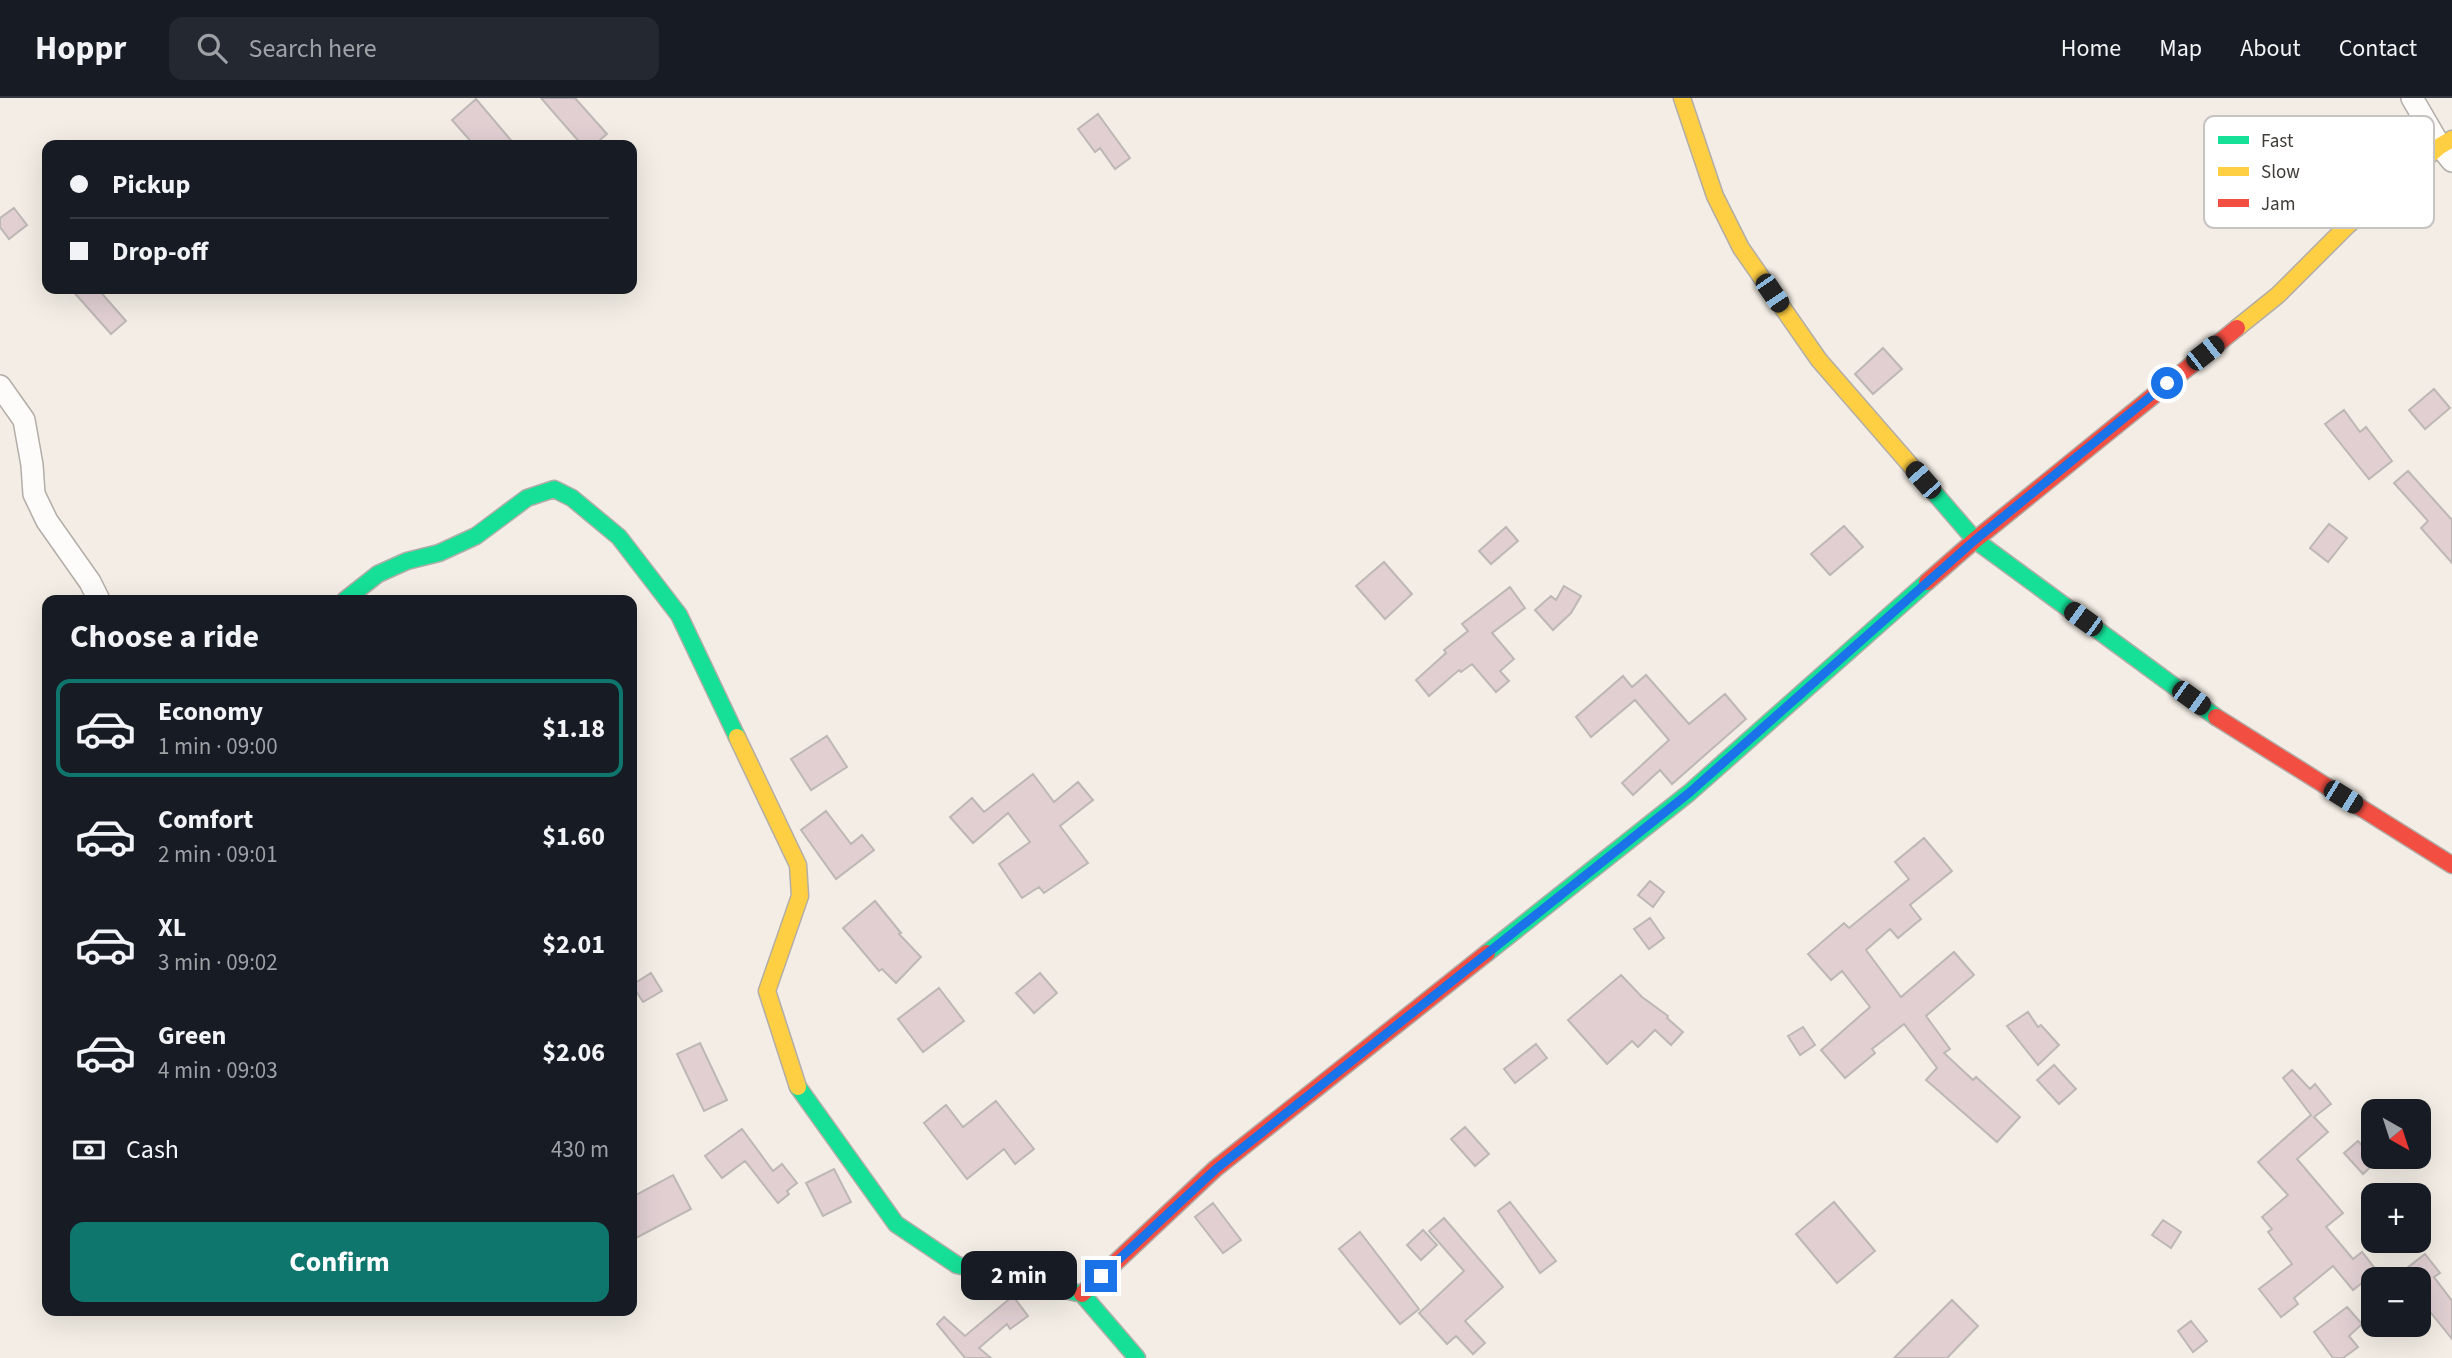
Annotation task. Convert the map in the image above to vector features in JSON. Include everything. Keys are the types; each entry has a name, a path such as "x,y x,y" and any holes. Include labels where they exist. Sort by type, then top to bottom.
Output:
{"street":[{"path":"1682,98 1715,196 1741,248 1819,360 1975,540 2234,730 2452,865"},
{"path":"2412,98 2425,116"},
{"path":"2434,129 2448,149 2434,160"},
{"path":"1082,1294 1216,1169 1689,793 1975,540 2278,295 2345,228"},
{"path":"0,386 24,420 34,494 47,521 96,595"},
{"path":"351,595 378,574 407,561 439,553 476,536 527,498 554,489 572,498 619,537 679,615 798,865 800,896 767,991 799,1090 896,1224 957,1265 1082,1294 1137,1358"}],"building":[{"path":"541,98 575,98 607,134 600,140 578,140"},
{"path":"476,99 511,140 470,140 452,120"},
{"path":"1098,114 1130,158 1115,169 1100,148 1095,152 1078,129"},
{"path":"14,208 27,225 9,239 0,227 0,218"},
{"path":"75,294 102,294 126,321 111,334"},
{"path":"1883,348 1902,369 1873,394 1855,374"},
{"path":"2434,389 2450,408 2425,429 2409,410"},
{"path":"2344,410 2360,432 2366,427 2392,461 2369,479 2325,424"},
{"path":"2408,471 2452,520 2452,563 2421,528 2428,521 2394,483"},
{"path":"2329,524 2347,538 2328,562 2310,548"},
{"path":"1844,526 1863,547 1830,575 1811,554"},
{"path":"1506,527 1518,541 1491,564 1479,551"},
{"path":"1384,562 1412,594 1385,619 1356,586"},
{"path":"1564,586 1581,596 1571,613 1553,630 1535,610 1551,596 1556,600"},
{"path":"1510,587 1525,608 1492,633 1514,659 1500,671 1509,681 1496,692 1472,664 1461,672 1459,670 1429,696 1416,680 1446,653 1444,650 1468,631 1462,624"},
{"path":"1646,675 1689,724 1725,694 1746,719 1672,784 1660,770 1633,795 1622,783 1669,740 1635,700 1591,737 1576,717 1623,676 1632,687"},
{"path":"827,736 847,767 811,790 791,759"},
{"path":"1033,774 1054,802 1078,782 1093,800 1060,826 1088,863 1044,893 1039,887 1022,898 999,864 1030,842 1008,813 973,843 950,817 972,798 984,812"},
{"path":"826,811 851,844 862,835 874,850 836,879 801,830"},
{"path":"1924,838 1952,871 1910,905 1921,919 1898,938 1890,929 1866,950 1901,997 1954,952 1974,975 1926,1016 1950,1049 1944,1053 1973,1080 1976,1077 2020,1117 1997,1142 1926,1080 1937,1068 1904,1024 1872,1049 1875,1053 1845,1078 1821,1050 1870,1007 1842,971 1831,980 1808,954 1844,923 1849,928 1909,879 1895,862"},
{"path":"1650,881 1664,892 1653,907 1638,895"},
{"path":"875,901 901,933 899,934 921,957 896,983 882,969 879,971 843,928"},
{"path":"1650,918 1664,938 1649,949 1634,929"},
{"path":"651,973 662,991 643,1002 637,993 637,982"},
{"path":"1040,973 1057,993 1034,1013 1016,993"},
{"path":"1621,975 1683,1032 1671,1045 1655,1030 1638,1047 1632,1041 1607,1064 1568,1020"},
{"path":"939,988 964,1021 923,1052 898,1019"},
{"path":"2028,1012 2038,1027 2041,1025 2059,1045 2038,1065 2007,1026"},
{"path":"1803,1027 1815,1045 1800,1055 1788,1036"},
{"path":"700,1043 727,1100 704,1111 677,1054"},
{"path":"1536,1044 1547,1058 1515,1083 1504,1069"},
{"path":"2054,1065 2076,1089 2059,1104 2037,1080"},
{"path":"2292,1070 2310,1089 2315,1084 2331,1104 2314,1117 2328,1132 2297,1159 2343,1213 2326,1227 2353,1259 2363,1253 2374,1267 2361,1267 2361,1284 2353,1290 2333,1266 2294,1298 2298,1304 2281,1317 2259,1289 2292,1264 2268,1232 2272,1229 2262,1217 2288,1195 2258,1162 2311,1115 2283,1078"},
{"path":"996,1101 1034,1149 1015,1164 1004,1149 967,1179 924,1123 946,1105 963,1127"},
{"path":"1465,1127 1489,1154 1475,1166 1451,1139"},
{"path":"742,1129 773,1171 782,1164 797,1183 778,1203 745,1161 722,1178 705,1156"},
{"path":"2358,1141 2361,1144 2361,1169 2368,1169 2363,1174 2344,1153"},
{"path":"834,1169 851,1202 823,1216 806,1183"},
{"path":"673,1175 691,1209 637,1237 637,1194"},
{"path":"1510,1202 1556,1261 1540,1273 1498,1211"},
{"path":"1834,1202 1875,1251 1837,1283 1796,1234"},
{"path":"1213,1203 1241,1240 1223,1253 1195,1217"},
{"path":"1444,1218 1503,1287 1465,1321 1485,1343 1473,1354 1456,1336 1447,1344 1419,1313 1464,1271 1429,1231"},
{"path":"2163,1220 2181,1232 2171,1248 2152,1235"},
{"path":"1423,1230 1437,1245 1421,1260 1407,1245"},
{"path":"1360,1232 1419,1309 1400,1324 1339,1249"},
{"path":"2425,1254 2440,1273 2434,1277 2452,1301 2452,1339 2431,1313 2431,1267 2408,1267"},
{"path":"1013,1296 1028,1316 1010,1329 1007,1324 979,1348 991,1358 965,1358 937,1324 944,1317 965,1336"},
{"path":"1952,1300 1978,1326 1947,1358 1894,1358"},
{"path":"2347,1307 2361,1323 2349,1336 2358,1347 2343,1358 2333,1358 2314,1332"},
{"path":"2191,1321 2207,1341 2193,1352 2178,1331"}],"traffic: fast":[{"path":"1919,475 1975,540 2216,717"},
{"path":"351,595 378,574 407,561 439,553 476,536 527,498 554,489 572,498 619,537 679,615 737,737"},
{"path":"1487,953 1689,793 1927,582"},
{"path":"798,1087 896,1224 957,1265 1082,1294 1137,1358"}],"traffic: slow":[{"path":"1682,98 1715,196 1741,248 1819,360 1919,475"},
{"path":"2434,151 2452,139"},
{"path":"2237,328 2278,295 2345,228"},
{"path":"737,737 798,865 800,896 767,991 798,1087"}],"traffic: jam":[{"path":"1927,582 2237,328"},
{"path":"2216,717 2452,865"},
{"path":"1082,1294 1215,1169 1487,953"}],"route":[{"path":"1101,1276 1216,1169 1689,793 1975,540 2167,383"}]}
